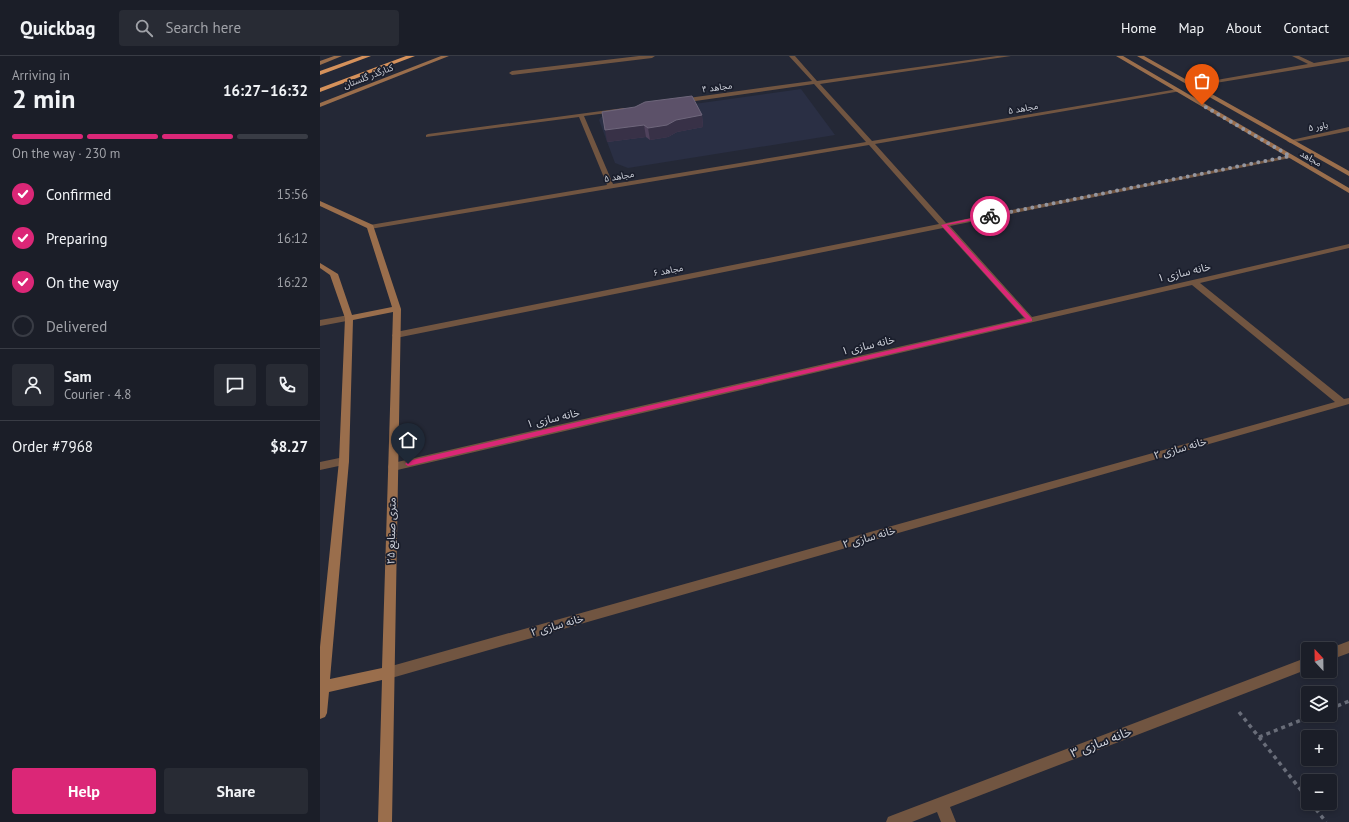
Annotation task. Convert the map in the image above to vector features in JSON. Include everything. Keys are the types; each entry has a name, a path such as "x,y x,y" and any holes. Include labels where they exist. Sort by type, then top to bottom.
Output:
{"highway":[{"path":"389,57 412,56"},
{"path":"320,90 412,56"},
{"path":"320,73 356,60 372,59 382,63 382,67"}],"main road":[{"path":"320,63 337,56"},
{"name":"کنارگذر گلستان","path":"320,105 446,56"},
{"name":"مجاهد","path":"1119,56 1349,191"},
{"name":"مجاهد","path":"1140,56 1349,174"},
{"path":"1226,119 1246,116"},
{"path":"320,203 370,227"},
{"name":"۲۵ متری صنایع","path":"370,227 397,309 385,822"},
{"path":"320,266 334,274 349,318 344,461 321,688 320,713"},
{"path":"349,318 397,309"},
{"path":"321,688 388,672"}],"street":[{"path":"512,74 652,56"},
{"path":"792,56 1030,320"},
{"name":"مجاهد ۴","path":"675,102 1008,56"},
{"path":"1294,56 1314,65"},
{"path":"1191,84 1349,59"},
{"name":"مجاهد ۵","path":"870,143 1178,91"},
{"path":"428,136 628,109"},
{"path":"581,115 611,187"},
{"name":"یاور ۵","path":"1290,141 1349,129"},
{"name":"۵ مجاهد","path":"370,227 870,143"},
{"name":"۶ مجاهد","path":"396,336 1290,156"},
{"name":"خانه سازی ۱","path":"393,467 1349,246"},
{"path":"1194,282 1346,402"},
{"path":"320,323 349,318"},
{"name":"خانه سازی ۲","path":"388,672 1346,402"},
{"path":"320,466 344,461"},
{"path":"1337,651 1349,647"},
{"name":"خانه سازی ۳","path":"893,822 1301,666"},
{"path":"940,804 949,822"}],"path":[{"path":"1225,695 1301,790"},
{"path":"1337,706 1349,701"},
{"path":"1259,737 1301,720"},
{"path":"1317,810 1326,822"}],"shaded area":[{"path":"801,89 835,135 628,168 615,163 599,120 601,117"}],"building":[{"path":"692,96 702,115 676,120 667,125 648,128 644,125 605,130 602,112 635,107 645,102"}],"way so far":[{"path":"990,216 1290,156 1202,105"}],"route":[{"path":"408,464 1030,320 944,225 990,216"}]}
